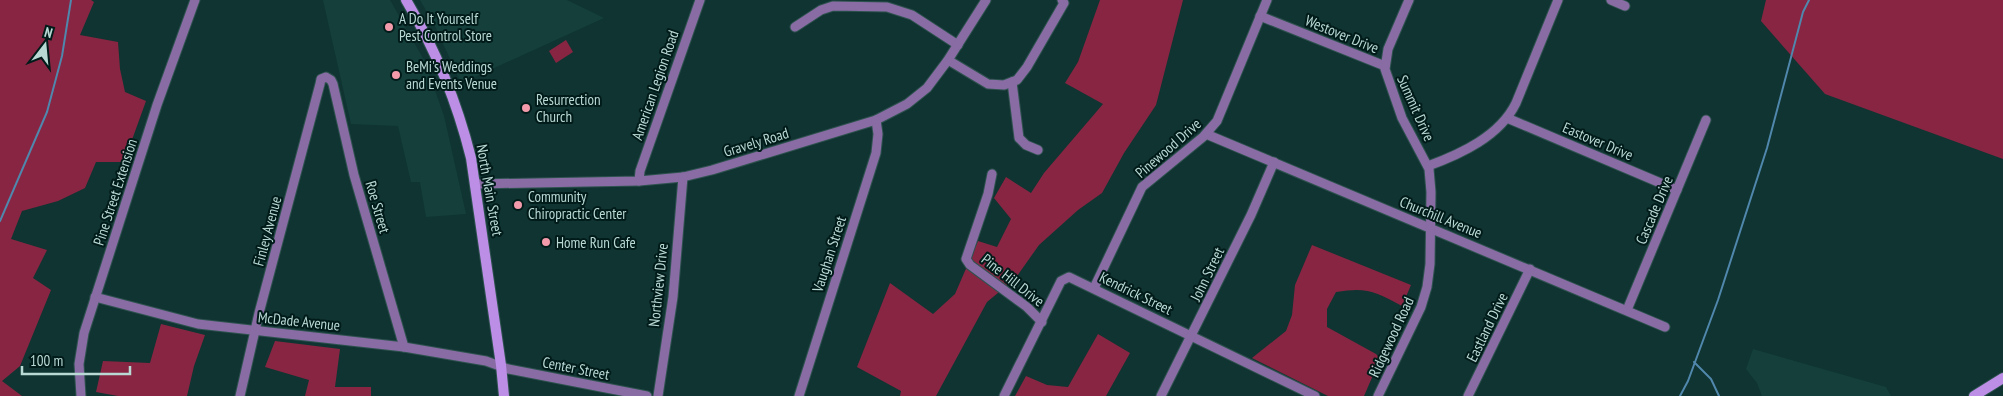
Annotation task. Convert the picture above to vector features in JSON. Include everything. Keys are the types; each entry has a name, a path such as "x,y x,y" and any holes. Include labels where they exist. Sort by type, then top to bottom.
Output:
{"main road":[{"name":"North Main Street","path":"406,0 428,39 454,98 468,145 504,396"},
{"path":"1974,396 2003,378"}],"street":[{"name":"Pine Street Extension","path":"81,396 80,351 95,297 154,114 195,0"},
{"name":"American Legion Road","path":"639,181 640,172 700,0"},
{"name":"Gravely Road","path":"475,184 639,181 682,177 712,170 876,120 921,94 933,82 986,0"},
{"path":"948,60 988,84 1004,85 1016,80 1027,67 1057,17 1064,3 1062,0"},
{"name":"Pinewood Drive","path":"1094,288 1142,187 1206,134 1217,120 1267,0"},
{"name":"Summit Drive","path":"1409,0 1388,49 1385,66 1386,76 1396,105 1428,166 1430,176 1431,229"},
{"path":"1428,166 1465,150 1508,118 1516,103 1558,0"},
{"path":"1611,0 1625,6"},
{"path":"795,28 821,10 833,6 889,3 912,15 958,45"},
{"name":"Westover Drive","path":"1260,16 1385,66"},
{"name":"Finley Avenue","path":"240,396 320,84 326,77"},
{"name":"Roe Street","path":"326,77 331,80 354,175 404,347"},
{"path":"1012,82 1019,138 1026,145 1038,150"},
{"name":"Eastover Drive","path":"1508,118 1677,190"},
{"name":"Vaughan Street","path":"799,396 876,153 878,134 876,120"},
{"name":"Cascade Drive","path":"1627,310 1706,120"},
{"name":"Churchill Avenue","path":"1206,134 1665,327"},
{"name":"John Street","path":"1161,396 1251,215 1274,162"},
{"name":"Pine Hill Drive","path":"992,174 988,194 966,259 970,265 1027,307 1042,322"},
{"name":"Northview Drive","path":"658,396 673,297 682,177"},
{"name":"Ridgewood Road","path":"1378,396 1424,297 1429,277 1431,229"},
{"name":"Eastland Drive","path":"1468,396 1530,269"},
{"name":"Kendrick Street","path":"1004,396 1063,279 1069,277 1315,396"},
{"name":"McDade Avenue","path":"95,297 198,324 404,347 501,365"},
{"name":"Center Street","path":"501,365 508,369 647,396"}],"shaded area":[{"path":"0,0 91,0 94,2 80,35 118,42 120,69 125,92 146,101 124,162 96,162 85,188 58,201 22,211 11,239 47,250 33,278 51,290 20,366 2,381 22,396 0,396"},
{"path":"323,0 390,0 424,60 444,116 466,214 426,217 420,182 411,182 398,126 351,124"},
{"path":"420,0 567,0 604,18 461,83 435,26"},
{"path":"1100,0 1183,0 1156,105 1124,153 1102,193 1078,210 1039,245 1015,279 987,302 936,396 900,396 901,391 857,367 890,283 933,314 955,294 978,241 997,247 1011,219 994,198 1006,177 1031,193 1044,173 1103,104 1065,83 1078,62"},
{"path":"1766,0 2003,0 2003,159 1825,94 1761,21"},
{"path":"566,40 573,52 556,63 549,51"},
{"path":"1312,245 1411,285 1402,306 1377,294 1355,290 1336,292 1327,309 1327,327 1376,354 1380,359 1364,396 1328,396 1252,358 1286,331 1292,315 1295,285"},
{"path":"161,324 205,335 194,366 187,396 118,396 96,392 103,361 150,363"},
{"path":"1098,334 1130,353 1106,396 1015,396 1026,376 1047,385 1068,387"},
{"path":"275,341 340,349 335,387 371,387 371,396 305,396 309,380 265,367"},
{"path":"1753,349 1886,387 1891,396 1762,396 1757,383 1746,369"}],"waterway":[{"path":"0,221 47,112 62,56 71,0"},
{"path":"1680,396 1688,381 1718,300 1767,148 1803,12 1809,0"},
{"path":"1694,362 1711,379 1719,396"}],"place":[{"name":"A Do It Yourself Pest Control Store","path":"389,27"},
{"name":"BeMi's Weddings and Events Venue","path":"396,75"},
{"name":"Resurrection Church","path":"526,108"},
{"name":"Community Chiropractic Center","path":"518,205"},
{"name":"Home Run Cafe","path":"546,242"}]}
